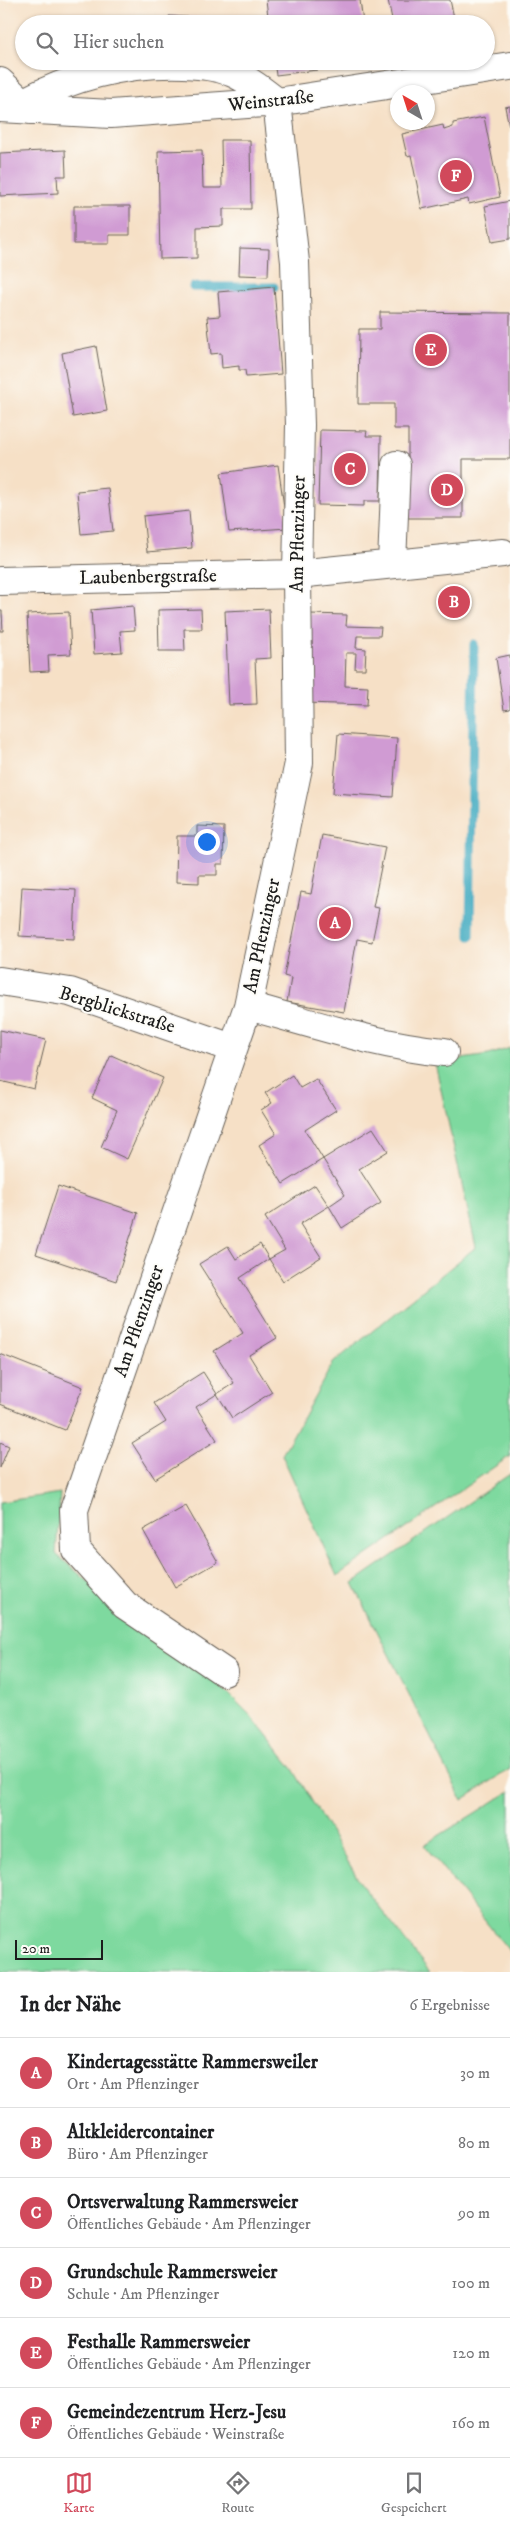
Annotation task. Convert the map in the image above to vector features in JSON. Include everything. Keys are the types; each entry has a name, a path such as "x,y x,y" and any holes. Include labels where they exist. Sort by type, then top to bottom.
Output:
{"street":[{"name":"Weinstraße","path":"495,68 510,66"},
{"path":"0,82 17,107 48,89 109,70"},
{"path":"225,70 253,84 277,102"},
{"name":"Weinstraße","path":"17,107 111,114 277,102 484,70"},
{"name":"Am Pflenzinger","path":"224,1672 125,1605 76,1550 74,1510 248,1006 299,763 297,574 300,425 295,262 277,102"},
{"path":"392,564 396,465"},
{"name":"Laubenbergstraße","path":"0,581 297,574 502,553"},
{"name":"Bergblickstraße","path":"0,981 70,992 232,1048"},
{"path":"248,1006 413,1049 444,1052"}],"green space":[{"path":"510,1048 510,1456 337,1576 282,1455 333,1363 476,1247 435,1063 489,1055"},
{"path":"510,1474 510,1769 462,1800 353,1583"},
{"path":"60,1493 56,1554 164,1646 219,1684 250,1715 293,1769 363,1887 430,1972 0,1972 0,1502"},
{"path":"510,1791 510,1952 424,1845"}],"building":[{"path":"266,0 360,0 362,15 268,15"},
{"path":"388,0 450,0 453,15 391,15"},
{"path":"275,70 317,70 276,75"},
{"path":"510,106 510,126 509,126 505,107"},
{"path":"484,117 500,197 469,204 468,199 422,209 411,155 407,156 402,134 420,130 435,130 435,127 443,125 444,130 453,127 453,123"},
{"path":"221,140 250,140 251,209 223,209 223,226 197,227 197,258 160,259 158,151 202,150 203,188 222,188"},
{"path":"65,150 66,176 57,176 58,193 0,196 0,153"},
{"path":"510,201 510,239 492,242 485,206"},
{"path":"74,206 130,206 130,235 109,235 109,244 74,244"},
{"path":"240,248 269,249 268,276 239,275"},
{"path":"274,287 281,374 246,377 245,370 239,370 239,366 222,368 221,353 211,354 207,317 220,316 218,292"},
{"path":"380,312 510,313 510,459 463,459 463,518 408,518 408,429 394,429 394,404 358,404 359,329 380,329"},
{"path":"96,346 107,411 73,417 62,353"},
{"path":"320,430 367,431 366,436 381,436 380,501 364,501 364,506 318,505"},
{"path":"278,465 287,528 229,532 221,473"},
{"path":"108,488 113,531 81,534 77,491"},
{"path":"189,511 192,548 147,552 143,516"},
{"path":"451,600 458,600 458,606 449,605"},
{"path":"133,606 135,630 120,631 122,652 94,654 91,610"},
{"path":"201,609 202,629 184,629 185,651 159,651 158,610"},
{"path":"269,609 271,658 255,659 257,704 229,705 225,611"},
{"path":"0,611 2,611 3,631 0,631"},
{"path":"69,612 71,654 48,655 49,671 30,672 27,614"},
{"path":"310,614 347,615 346,626 381,627 380,636 357,636 356,648 366,649 365,669 355,669 356,653 346,653 345,686 368,687 367,705 306,703"},
{"path":"510,655 510,709 504,710 496,658"},
{"path":"338,734 397,738 393,797 333,793"},
{"path":"197,826 224,827 223,864 217,864 217,875 199,875 199,883 176,882 177,836 197,836"},
{"path":"322,835 385,847 373,907 379,908 372,942 357,939 344,1012 287,1002 291,978 284,976 301,892 311,894"},
{"path":"22,887 76,890 74,939 19,936"},
{"path":"0,1030 46,1040 34,1089 0,1081"},
{"path":"111,1055 163,1078 127,1159 101,1147 117,1110 92,1098"},
{"path":"292,1075 300,1088 316,1079 336,1110 305,1130 323,1159 283,1184 259,1145 276,1134 261,1110 272,1103 265,1093"},
{"path":"373,1128 388,1151 359,1169 381,1203 342,1228 329,1206 345,1195 323,1159"},
{"path":"315,1185 329,1206 300,1224 321,1257 283,1281 269,1259 285,1250 265,1217"},
{"path":"58,1186 138,1213 116,1281 36,1254"},
{"path":"260,1244 269,1259 240,1278 277,1338 249,1355 272,1392 232,1418 217,1394 234,1383 214,1351 243,1333 199,1264 228,1246 236,1259"},
{"path":"0,1354 83,1387 65,1430 0,1404"},
{"path":"203,1372 217,1394 196,1407 217,1440 155,1479 132,1443 166,1422 154,1403"},
{"path":"0,1442 9,1446 0,1468"},
{"path":"186,1506 218,1562 175,1587 143,1530"}],"waterway":[{"path":"193,287 274,287"},
{"path":"470,936 474,644"}],"place":[{"name":"Gemeindezentrum Herz-Jesu","path":"456,176"},
{"name":"Festhalle Rammersweier","path":"431,350"},
{"name":"Ortsverwaltung Rammersweier","path":"350,469"},
{"name":"Grundschule Rammersweier","path":"447,490"},
{"name":"Altkleidercontainer","path":"454,602"},
{"name":"Kindertagesstätte Rammersweiler","path":"335,923"}]}
